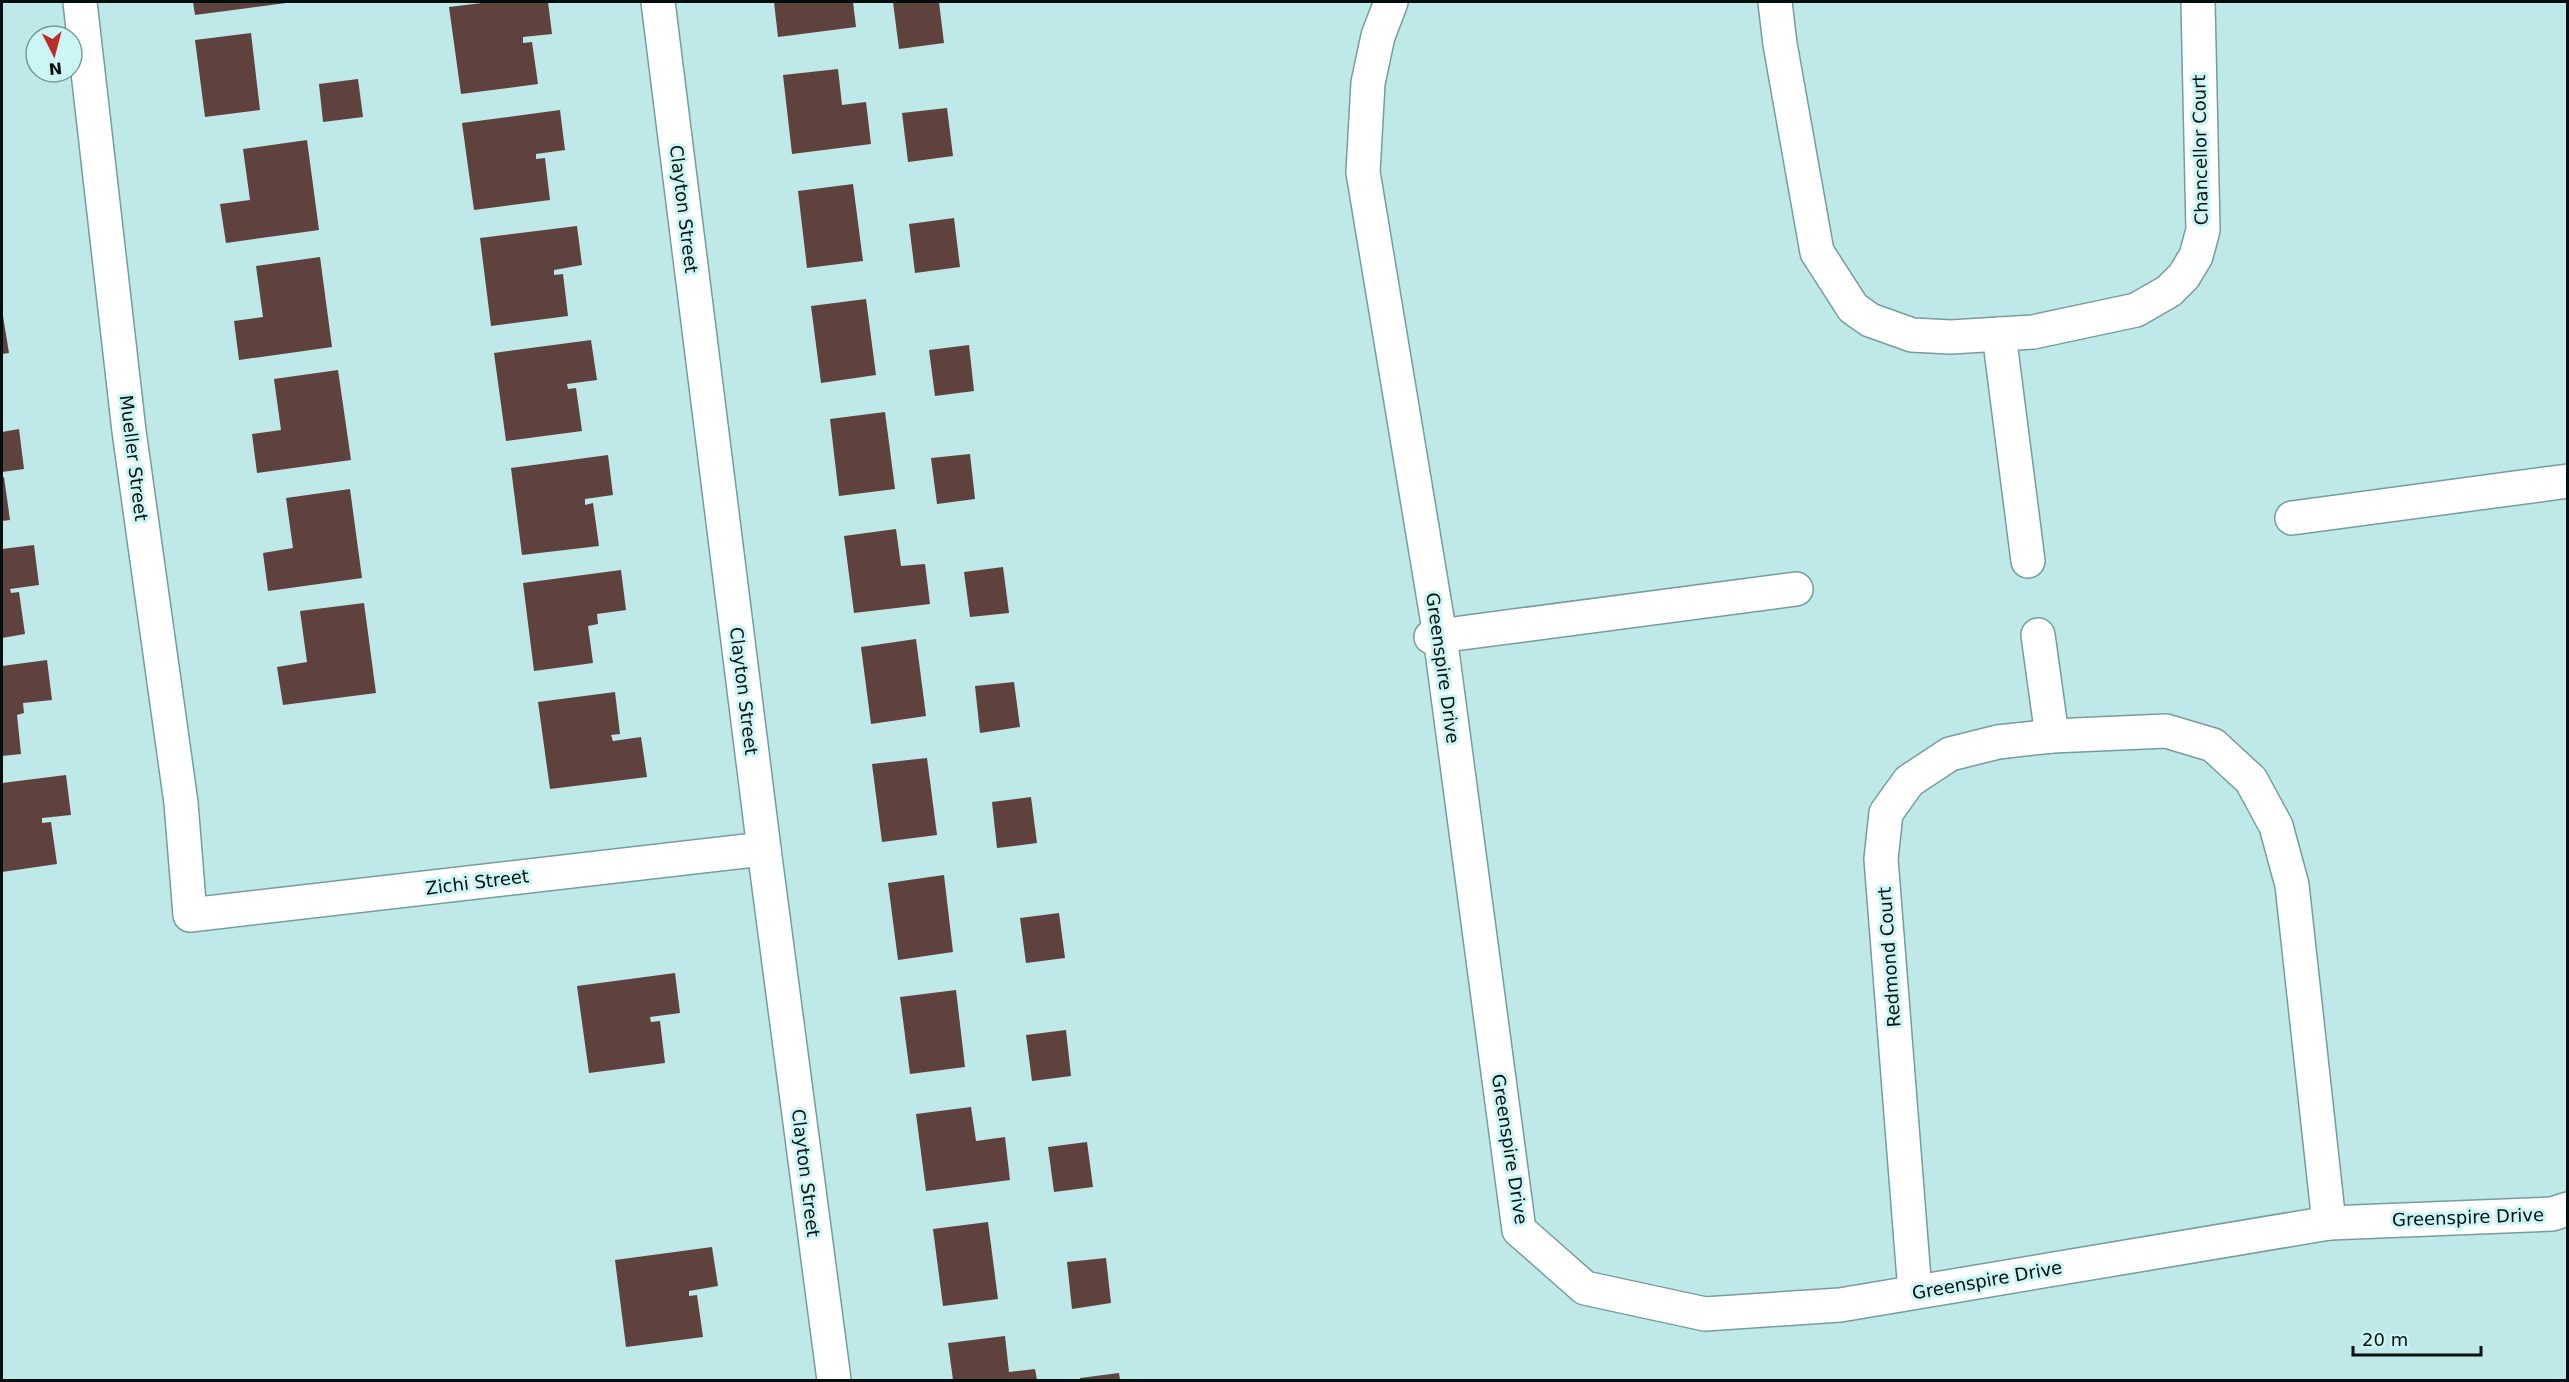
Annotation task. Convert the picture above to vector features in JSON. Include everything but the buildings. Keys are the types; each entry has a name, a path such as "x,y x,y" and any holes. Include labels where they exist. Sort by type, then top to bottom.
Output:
{"street":[{"name":"Mueller Street","path":"80,2 128,419 181,803 190,915"},
{"name":"Clayton Street","path":"658,2 764,849 834,1380"},
{"name":"Greenspire Drive","path":"1391,2 1378,36 1368,83 1363,172 1436,636 1520,1230 1585,1288 1706,1314 1840,1305 2329,1223 2552,1214 2568,1209"},
{"name":"Chancellor Court","path":"1775,2 1780,44 1817,252 1853,308 1870,320 1912,335 1951,337 2062,327 2136,310 2169,291 2184,276 2196,256 2203,230 2198,2"},
{"path":"1999,334 2028,561"},
{"path":"2292,518 2568,481"},
{"path":"1436,636 1796,589"},
{"path":"2038,635 2052,735"},
{"name":"Redmond Court","path":"1915,1292 1881,859 1886,813 1909,781 1950,754 1998,742 2052,735 2166,731 2213,745 2251,780 2277,826 2292,885 2329,1223"},
{"name":"Zichi Street","path":"190,915 764,849"}]}
